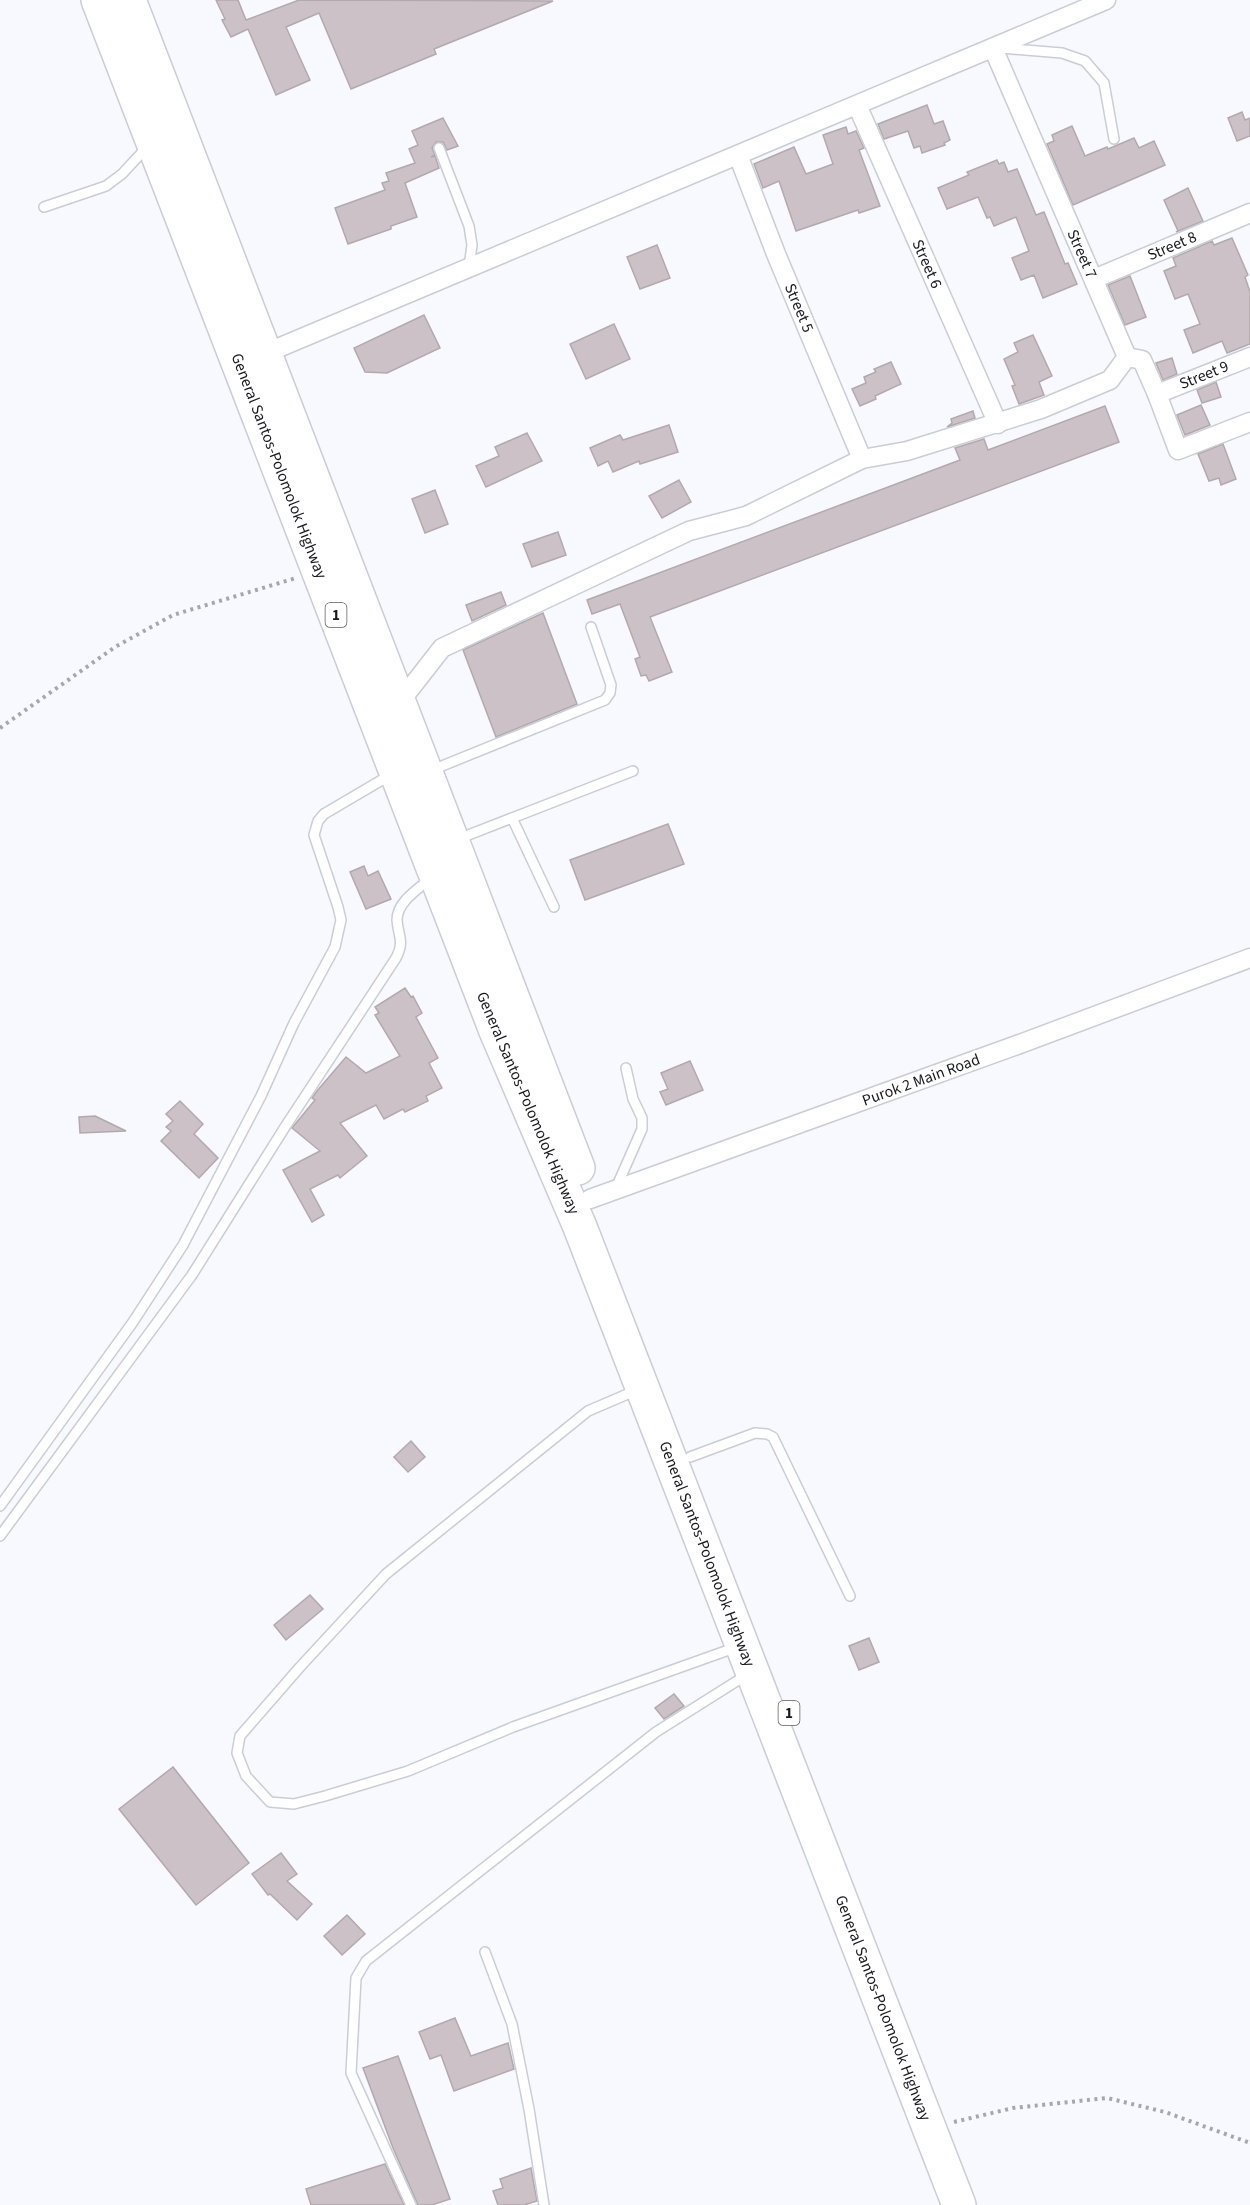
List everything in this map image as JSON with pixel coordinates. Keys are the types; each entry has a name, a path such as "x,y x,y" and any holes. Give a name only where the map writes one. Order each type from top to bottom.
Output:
{"highway":[{"name":"General Santos-Polomolok Highway","path":"98,0 152,141 252,359 319,571 412,766 436,873 496,1031 580,1227 959,2205"},
{"name":"1","path":"129,0 252,359 399,703 412,766 453,841 603,1194 690,1457 980,2205"}],"street":[{"path":"252,359 1106,0"},
{"name":"Street 7","path":"993,48 1127,357 1142,360 1178,450 1250,422"},
{"name":"Street 6","path":"857,105 998,424"},
{"name":"Street 5","path":"738,155 776,254 862,459"},
{"name":"Street 8","path":"1094,279 1250,213"},
{"path":"399,703 442,648 689,531 746,516 862,459 908,451 1041,409 1110,380 1127,357"},
{"name":"Street 9","path":"1157,394 1250,357"},
{"name":"Purok 2 Main Road","path":"603,1194 1017,1045 1250,958"}],"lane":[{"path":"993,48 1062,53 1085,61 1104,83 1114,139"},
{"path":"44,207 106,186 122,174 152,141"},
{"path":"439,148 469,226 471,245 469,267"},
{"path":"0,1506 167,1271 256,1106 294,1023 335,947 340,920 338,907 314,835 318,821 324,814 412,766 605,700 610,693 611,685 591,627"},
{"path":"453,841 633,771"},
{"path":"512,818 554,907"},
{"path":"0,1536 192,1275 396,957 402,942 398,920 402,904 436,873"},
{"path":"603,1194 642,1129 642,1118 633,1099 626,1068"},
{"path":"642,1387 588,1412 386,1574 240,1736 237,1753 246,1776 270,1802 294,1804 408,1771 513,1727 747,1658"},
{"path":"690,1457 755,1433 773,1437 850,1596"},
{"path":"411,2205 351,2073 356,1978 366,1961 747,1658"},
{"path":"485,1952 512,2024 529,2109 544,2205"}],"path":[{"path":"0,728 115,647 172,615 319,571"},
{"path":"948,2123 1013,2108 1107,2098 1165,2112 1250,2144"}],"building":[{"path":"216,0 238,0 246,20 299,0 553,1 434,49 436,54 351,89 319,13 286,27 310,80 276,95 248,29 231,37 222,20 225,19"},
{"path":"927,105 934,124 943,121 950,140 944,143 945,145 922,153 920,146 914,148 908,131 884,139 878,124"},
{"path":"1242,112 1245,120 1250,118 1250,136 1237,141 1228,118"},
{"path":"443,118 458,146 447,150 443,142 436,142 432,148 435,155 431,157 435,156 439,168 405,183 417,217 348,244 335,208 385,190 382,183 389,181 386,173 415,163 409,149 418,145 412,131"},
{"path":"1072,126 1085,156 1134,138 1139,148 1154,141 1165,165 1073,205 1047,144 1054,141 1052,135"},
{"path":"846,127 848,134 856,131 864,148 859,150 880,206 859,213 858,210 796,231 779,181 763,188 754,164 794,147 806,174 833,164 823,135"},
{"path":"997,160 999,164 1004,162 1008,172 1017,169 1036,215 1044,212 1065,264 1068,263 1077,284 1043,298 1034,275 1021,280 1012,258 1029,251 1016,217 994,226 990,217 987,218 978,197 947,209 938,188 969,175 967,172"},
{"path":"1188,188 1203,221 1176,232 1178,231 1164,200"},
{"path":"1232,238 1248,275 1245,277 1250,292 1250,344 1227,353 1222,341 1193,353 1184,330 1200,324 1188,294 1175,299 1164,271 1176,266 1173,258 1212,241 1214,245"},
{"path":"657,245 670,278 640,289 627,257"},
{"path":"1130,276 1146,317 1125,325 1108,285"},
{"path":"424,315 440,348 387,373 365,372 354,348"},
{"path":"614,324 630,359 586,379 570,344"},
{"path":"1033,335 1052,376 1039,382 1044,395 1019,404 1012,386 1015,385 1004,359 1018,352 1014,343"},
{"path":"1172,358 1177,374 1163,380 1156,363"},
{"path":"891,362 901,384 860,406 852,389 866,383 864,377 876,372 874,369"},
{"path":"1216,382 1221,397 1202,403 1197,390"},
{"path":"1201,405 1210,425 1185,435 1177,415"},
{"path":"1105,406 1119,442 650,617 672,672 649,681 646,675 641,676 635,659 640,657 620,604 592,614 587,600 960,460 955,448 984,439 988,450"},
{"path":"973,411 975,418 947,427 952,423 951,419"},
{"path":"669,425 678,452 640,464 639,461 613,472 608,461 598,466 590,448 620,435 623,440"},
{"path":"527,433 542,461 486,487 476,466 499,456 495,447"},
{"path":"1223,444 1236,479 1221,485 1219,478 1209,481 1198,454"},
{"path":"679,480 691,502 662,518 649,496"},
{"path":"435,490 448,524 425,533 412,499"},
{"path":"558,532 566,555 532,567 523,544"},
{"path":"501,592 506,605 472,621 466,605"},
{"path":"543,613 577,704 496,737 463,650"},
{"path":"668,824 684,864 585,900 570,860"},
{"path":"364,866 368,876 378,871 391,899 366,909 350,872"},
{"path":"405,988 411,997 413,996 422,1013 416,1017 438,1058 429,1063 442,1088 426,1096 428,1101 405,1112 403,1109 384,1119 376,1105 340,1123 367,1156 340,1178 338,1175 310,1189 324,1215 312,1222 283,1170 320,1151 292,1128 315,1100 312,1098 317,1091 346,1057 366,1073 400,1056 375,1015 379,1013 375,1007"},
{"path":"690,1061 703,1090 666,1105 660,1092 668,1089 661,1073"},
{"path":"180,1101 203,1124 194,1134 218,1158 199,1178 161,1141 171,1131 166,1127 173,1121 166,1114"},
{"path":"95,1116 126,1131 80,1133 79,1117"},
{"path":"411,1441 425,1457 408,1472 394,1457"},
{"path":"310,1595 323,1609 286,1640 274,1625"},
{"path":"869,1638 879,1662 859,1670 849,1646"},
{"path":"674,1694 684,1706 664,1719 655,1708"},
{"path":"173,1767 249,1863 196,1905 119,1809"},
{"path":"281,1853 297,1874 287,1881 312,1904 297,1920 270,1894 268,1895 252,1874"},
{"path":"347,1915 365,1934 342,1955 324,1936"},
{"path":"455,2018 471,2056 508,2043 514,2069 454,2091 441,2055 430,2059 419,2032"},
{"path":"398,2056 450,2199 432,2205 418,2205 393,2148 363,2068"},
{"path":"385,2164 404,2205 311,2205 306,2189"},
{"path":"531,2168 537,2201 524,2205 498,2205 493,2191 503,2188 500,2179"}]}
